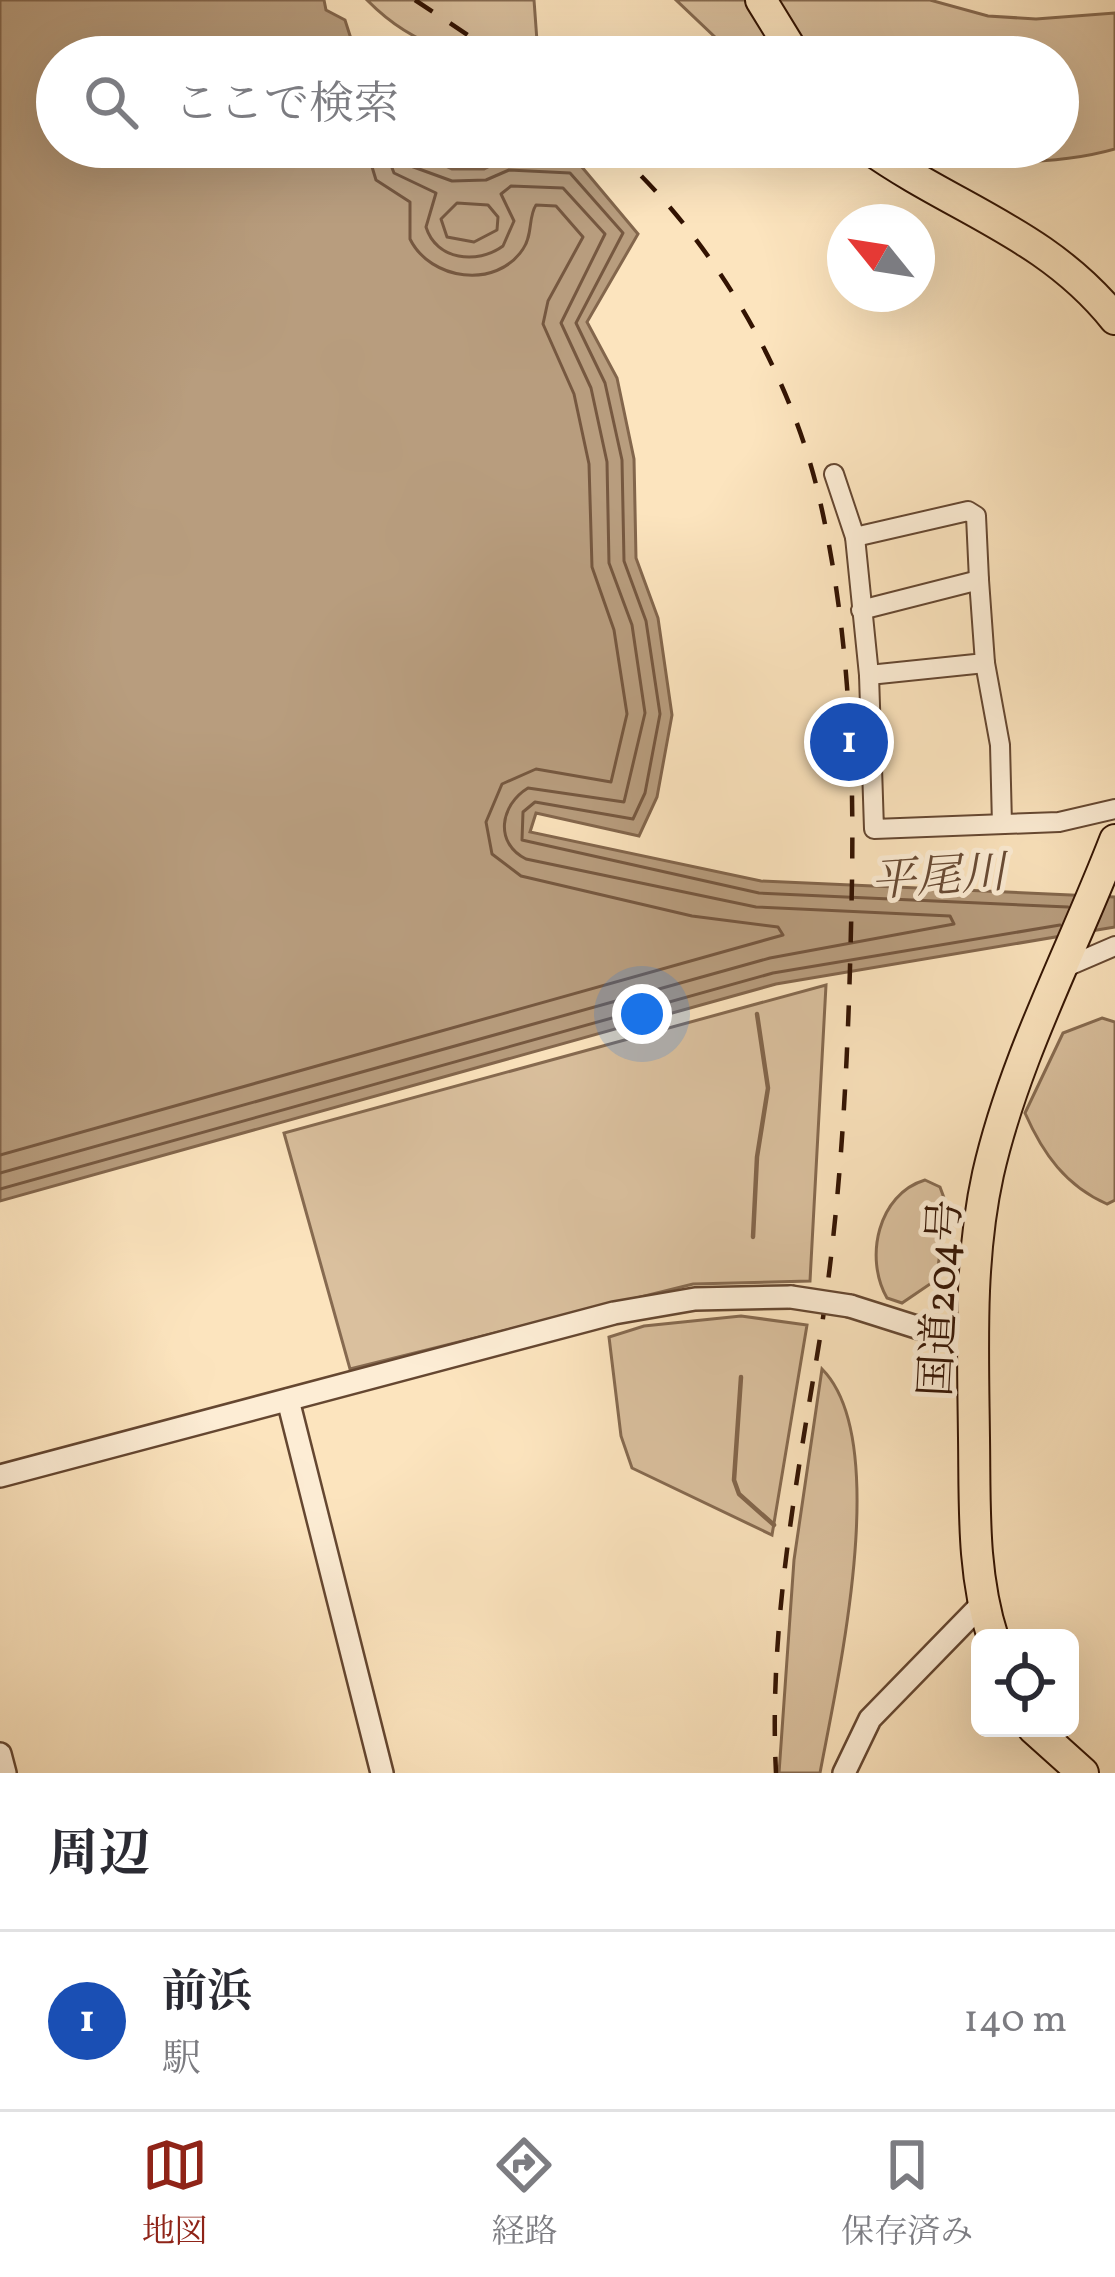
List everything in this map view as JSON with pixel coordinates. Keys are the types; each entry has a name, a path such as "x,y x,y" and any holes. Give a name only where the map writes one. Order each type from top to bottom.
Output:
{"highway":[{"path":"761,0 783,36"},
{"path":"903,168 1050,253 1082,278 1115,319"},
{"name":"国道204号","path":"990,1629 982,1604 974,1526 976,1247 988,1172 1115,840"},
{"path":"1043,1737 1083,1773"}],"street":[{"path":"834,474 855,537 868,675 874,829 1059,822 1115,809"},
{"path":"855,537 968,512 976,516 986,663 1000,745 1002,824"},
{"path":"861,610 979,580"},
{"path":"868,675 986,663"},
{"path":"1067,960 1115,946"},
{"path":"0,1476 614,1313 695,1299 791,1297 850,1306 973,1345"},
{"path":"288,1400 382,1773"},
{"path":"844,1773 870,1719 982,1604"},
{"path":"0,1754 5,1773"}],"shaded area":[{"path":"367,0 534,0 537,36 415,36"},
{"path":"676,0 930,0 988,16 1036,19 1115,13 1115,149 1079,157 1079,36 714,36"},
{"path":"826,985 810,1281 693,1284 350,1369 284,1133"},
{"path":"1102,1018 1115,1022 1115,1200 1107,1204 1079,1188 1057,1167 1025,1113 1063,1033"},
{"path":"925,1180 940,1187 947,1206 936,1280 902,1303 887,1298 880,1282 880,1229 896,1199"},
{"path":"741,1316 807,1325 772,1535 632,1468 621,1436 609,1337 644,1326"},
{"path":"822,1369 843,1403 854,1449 854,1563 820,1773 779,1773 794,1560"}],"water":[{"path":"0,0 324,0 326,10 345,20 350,36 36,36 36,168 583,168 638,234 587,322 617,378 634,459 636,558 658,618 672,715 657,797 639,836 536,813 530,832 761,881 1115,897 1115,927 776,984 0,1201"}],"waterway":[{"path":"753,1237 757,1157 768,1088 757,1014"},
{"path":"741,1377 734,1480 739,1494 774,1525"}],"railway":[{"path":"415,0 469,36"},
{"path":"633,168 713,264 742,309 789,403 820,501 843,642 852,833 843,1125 825,1307 785,1570 776,1671 776,1773"}],"place":[{"name":"前浜","path":"849,742"}],"water label":[{"name":"平尾川","path":"938,875"}]}
